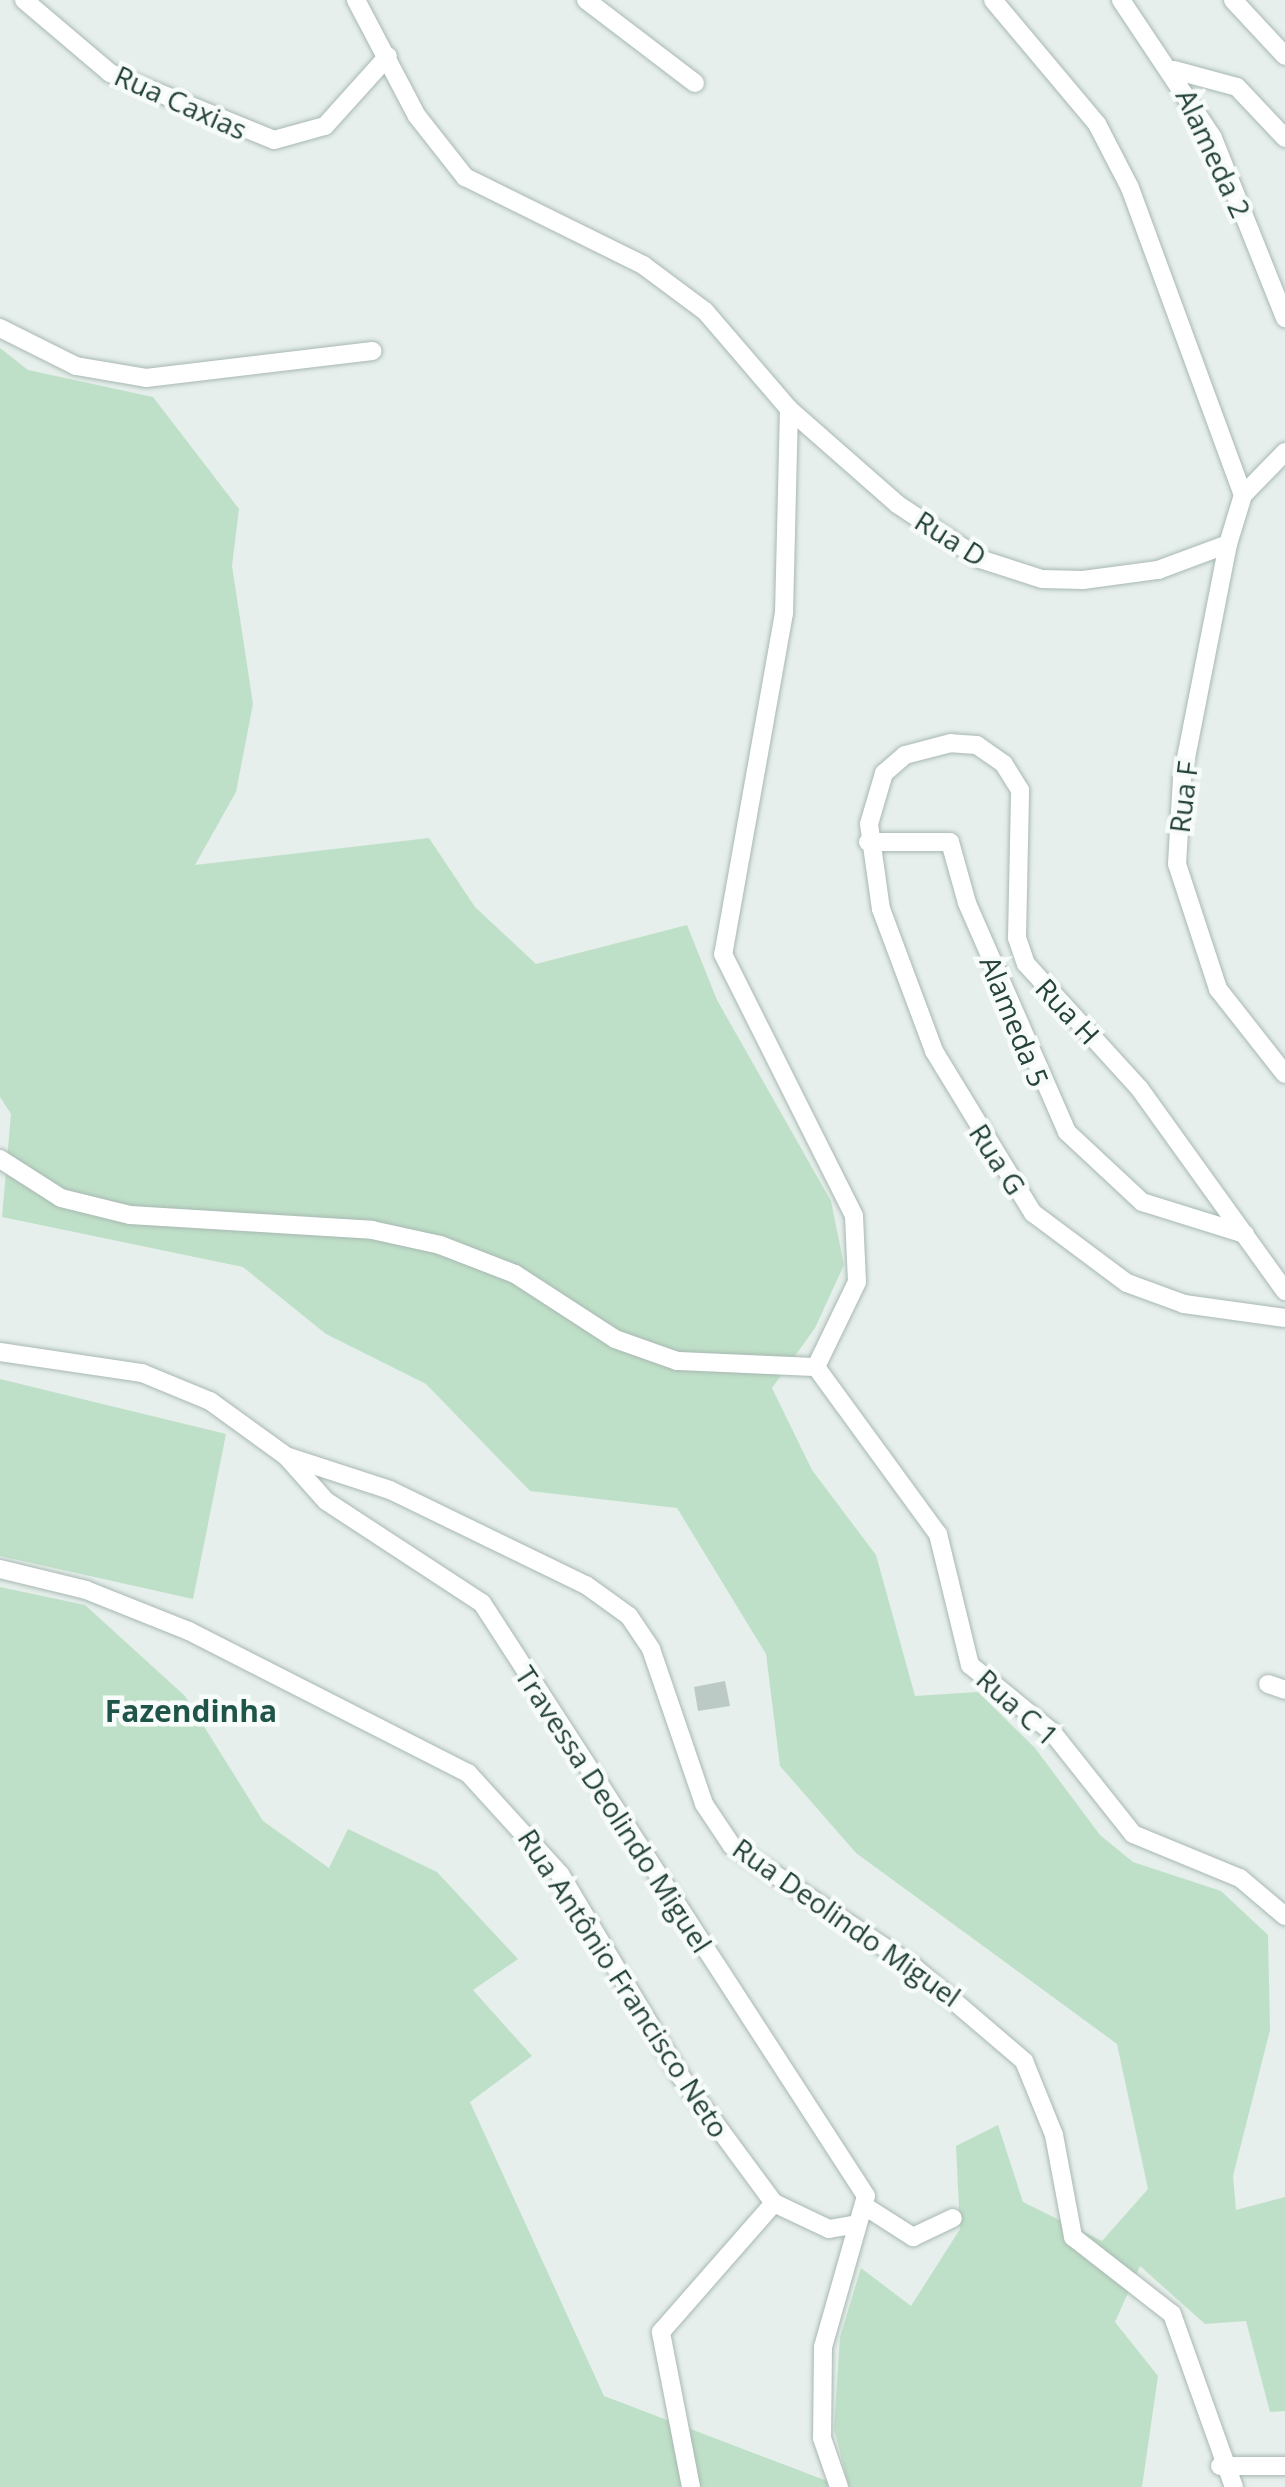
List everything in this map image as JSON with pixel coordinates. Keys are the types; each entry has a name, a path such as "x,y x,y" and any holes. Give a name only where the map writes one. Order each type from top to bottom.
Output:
{"street":[{"name":"Rua Caxias","path":"24,0 110,73 274,140 325,126 388,56"},
{"name":"Rua D","path":"356,0 436,148 489,190 643,265 705,311 772,392 897,504 1015,573 1082,580 1158,570 1228,544"},
{"path":"586,0 696,84"},
{"path":"993,0 1097,124 1130,188 1244,496 1285,452"},
{"name":"Alameda 2","path":"1121,0 1174,70 1213,138 1285,318"},
{"path":"1233,0 1285,56"},
{"path":"1174,70 1237,87 1285,138"},
{"path":"0,328 76,366 146,378 372,351"},
{"path":"0,1160 62,1198 130,1215 372,1230 440,1246 515,1274 615,1339 677,1361 816,1367 857,1282 854,1216 723,954 784,614 789,409"},
{"name":"Rua F","path":"1244,496 1228,544 1182,778 1179,886 1218,989 1285,1074"},
{"name":"Rua H","path":"868,842 884,773 905,755 951,742 977,745 1004,764 1020,790 1017,938 1026,964 1139,1088 1285,1291"},
{"name":"Alameda 5","path":"868,842 950,842 980,936 1067,1132 1142,1202 1245,1234"},
{"name":"Rua G","path":"868,842 880,909 934,1051 1033,1213 1127,1282 1184,1304 1285,1318"},
{"name":"Rua Deolindo Miguel","path":"0,1352 142,1373 210,1401 286,1456 390,1490 586,1585 629,1616 651,1649 704,1804 732,1846 914,1967 1024,2061 1054,2135 1073,2237 1172,2314 1220,2466 1234,2487"},
{"name":"Rua C 1","path":"816,1367 938,1534 970,1665 1042,1722 1133,1834 1240,1878 1285,1916"},
{"name":"Travessa Deolindo Miguel","path":"286,1456 326,1501 482,1603 856,2177 866,2208"},
{"name":"Rua Antônio Francisco Neto","path":"0,1569 86,1590 189,1631 468,1773 560,1874 681,2077 774,2204 829,2229 856,2224"},
{"path":"691,2487 660,2332 774,2204"},
{"path":"839,2487 822,2438 823,2348 856,2224 866,2208 913,2236 952,2218"},
{"path":"1220,2466 1285,2466"}],"green space":[{"path":"0,348 28,370 153,397 239,509 232,566 253,704 236,792 195,865 429,838 475,907 536,964 687,925 717,1000 831,1201 844,1265 815,1328 772,1388 812,1470 876,1555 915,1696 978,1692 1035,1748 1100,1835 1133,1862 1221,1891 1268,1935 1270,2030 1233,2176 1236,2210 1285,2197 1285,2411 1270,2412 1246,2321 1205,2324 1140,2266 1115,2322 1158,2376 1142,2487 849,2487 834,2429 840,2337 861,2268 911,2306 960,2229 956,2146 998,2125 1023,2202 1102,2241 1148,2189 1117,2044 856,1853 780,1766 766,1654 677,1508 530,1491 426,1384 326,1334 243,1267 2,1217 11,1114 0,1097"},
{"path":"0,1379 226,1434 193,1599 0,1556"},
{"path":"0,1587 85,1605 185,1696 263,1821 329,1868 348,1829 437,1872 518,1959 473,1990 532,2056 470,2102 604,2396 843,2487 0,2487"}],"building":[{"path":"725,1681 730,1706 698,1711 694,1687"}],"district":[{"name":"Fazendinha","path":"191,1711"}]}
